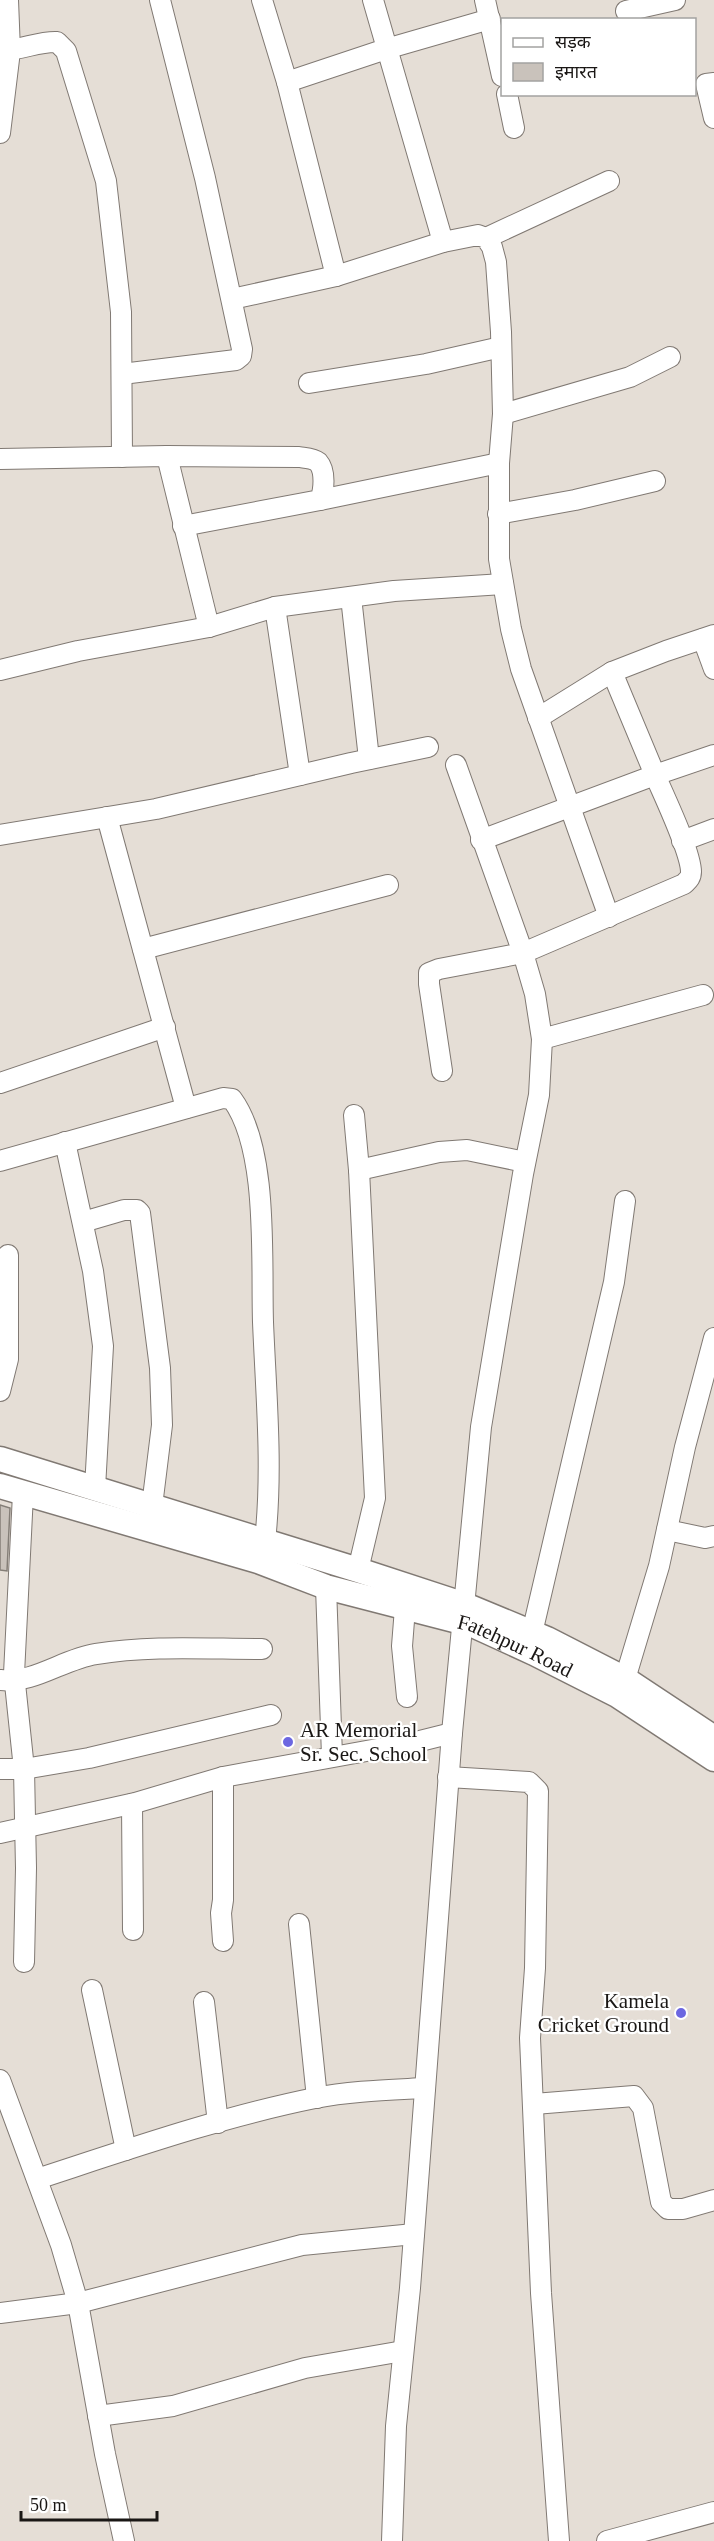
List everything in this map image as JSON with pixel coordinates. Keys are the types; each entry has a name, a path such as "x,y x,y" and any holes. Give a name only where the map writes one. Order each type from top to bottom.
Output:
{"street":[{"path":"0,133 8,0"},
{"path":"122,374 236,360 241,356 242,349 205,178 160,0"},
{"path":"262,0 287,82 336,276"},
{"path":"373,0 443,242"},
{"path":"485,0 501,71"},
{"path":"626,10 675,0"},
{"path":"287,82 386,49 490,20"},
{"path":"5,50 49,41 57,42 66,51 106,181 121,312 122,457"},
{"path":"705,84 714,118"},
{"path":"507,96 514,128"},
{"path":"486,238 609,181"},
{"path":"232,298 336,276 443,242 478,235 486,238 492,247 496,262 501,347 503,414 498,514 499,559 503,584 521,669 609,917"},
{"path":"309,383 426,364 501,347"},
{"path":"503,414 630,377 670,357"},
{"path":"167,456 209,627"},
{"path":"0,459 299,456 313,459 320,466 324,492 320,500"},
{"path":"183,526 499,463"},
{"path":"498,514 575,500 655,481"},
{"path":"0,670 78,651 209,627 276,607 394,591 503,584"},
{"path":"351,597 369,759"},
{"path":"276,607 300,775"},
{"path":"538,718 612,672 708,637 714,669"},
{"path":"442,1071 429,973 439,969 524,953 684,884 690,878 691,870 682,841 612,672"},
{"path":"0,835 156,809 428,747"},
{"path":"481,840 714,755"},
{"path":"392,2541 396,2426 414,2234 448,1777 481,1428 525,1162 539,1095 542,1039 535,994 524,953 481,840 456,765"},
{"path":"107,817 186,1108"},
{"path":"682,841 714,829"},
{"path":"143,949 388,885"},
{"path":"542,1039 703,995"},
{"path":"0,1083 165,1027"},
{"path":"0,1161 223,1098 232,1099 237,1106 254,1153 263,1241 263,1317 270,1494 265,1541"},
{"path":"354,1115 359,1170 375,1498 358,1570"},
{"path":"65,1142 93,1271 103,1346 95,1488"},
{"path":"359,1170 439,1152 468,1150 525,1162"},
{"path":"532,1633 614,1282 625,1201"},
{"path":"82,1222 124,1210 137,1210 140,1213 160,1368 162,1425 152,1506"},
{"path":"0,1391 8,1359 8,1255"},
{"path":"625,1679 659,1566 685,1447 714,1338"},
{"path":"0,1459 358,1570 464,1614 532,1633 625,1679 714,1738"},
{"name":"Fatehpur Road","path":"0,1486 258,1561 326,1587 405,1608 464,1614 617,1695 714,1759"},
{"path":"23,1494 8,1681 24,1769 24,1962"},
{"path":"667,1530 705,1539 714,1536"},
{"path":"326,1587 332,1756"},
{"path":"405,1608 402,1646 407,1697"},
{"path":"8,1681 94,1654 157,1648 262,1649"},
{"path":"0,1770 24,1769 89,1758 271,1715"},
{"path":"0,1833 132,1804 223,1777 416,1742 452,1732"},
{"path":"223,1777 223,1900 221,1913 223,1941"},
{"path":"448,1777 530,1782 538,1791 535,1968 530,2038 541,2293 559,2541"},
{"path":"132,1804 133,1930"},
{"path":"299,1924 317,2098"},
{"path":"92,1990 126,2150"},
{"path":"204,2002 218,2123"},
{"path":"0,2080 8,2123 37,2179 61,2245 78,2303 98,2416 124,2541"},
{"path":"37,2179 218,2123 317,2098 425,2088"},
{"path":"534,2104 634,2096 643,2108 661,2202 668,2210 683,2209 714,2200"},
{"path":"0,2313 78,2303 302,2245 414,2234"},
{"path":"98,2416 173,2406 305,2368 403,2351"},
{"path":"607,2541 714,2512"}],"building":[{"path":"0,1505 10,1508 7,1571 0,1570"}],"place":[{"name":"AR Memorial Sr. Sec. School","path":"288,1742"},
{"name":"Kamela Cricket Ground","path":"681,2013"}]}
